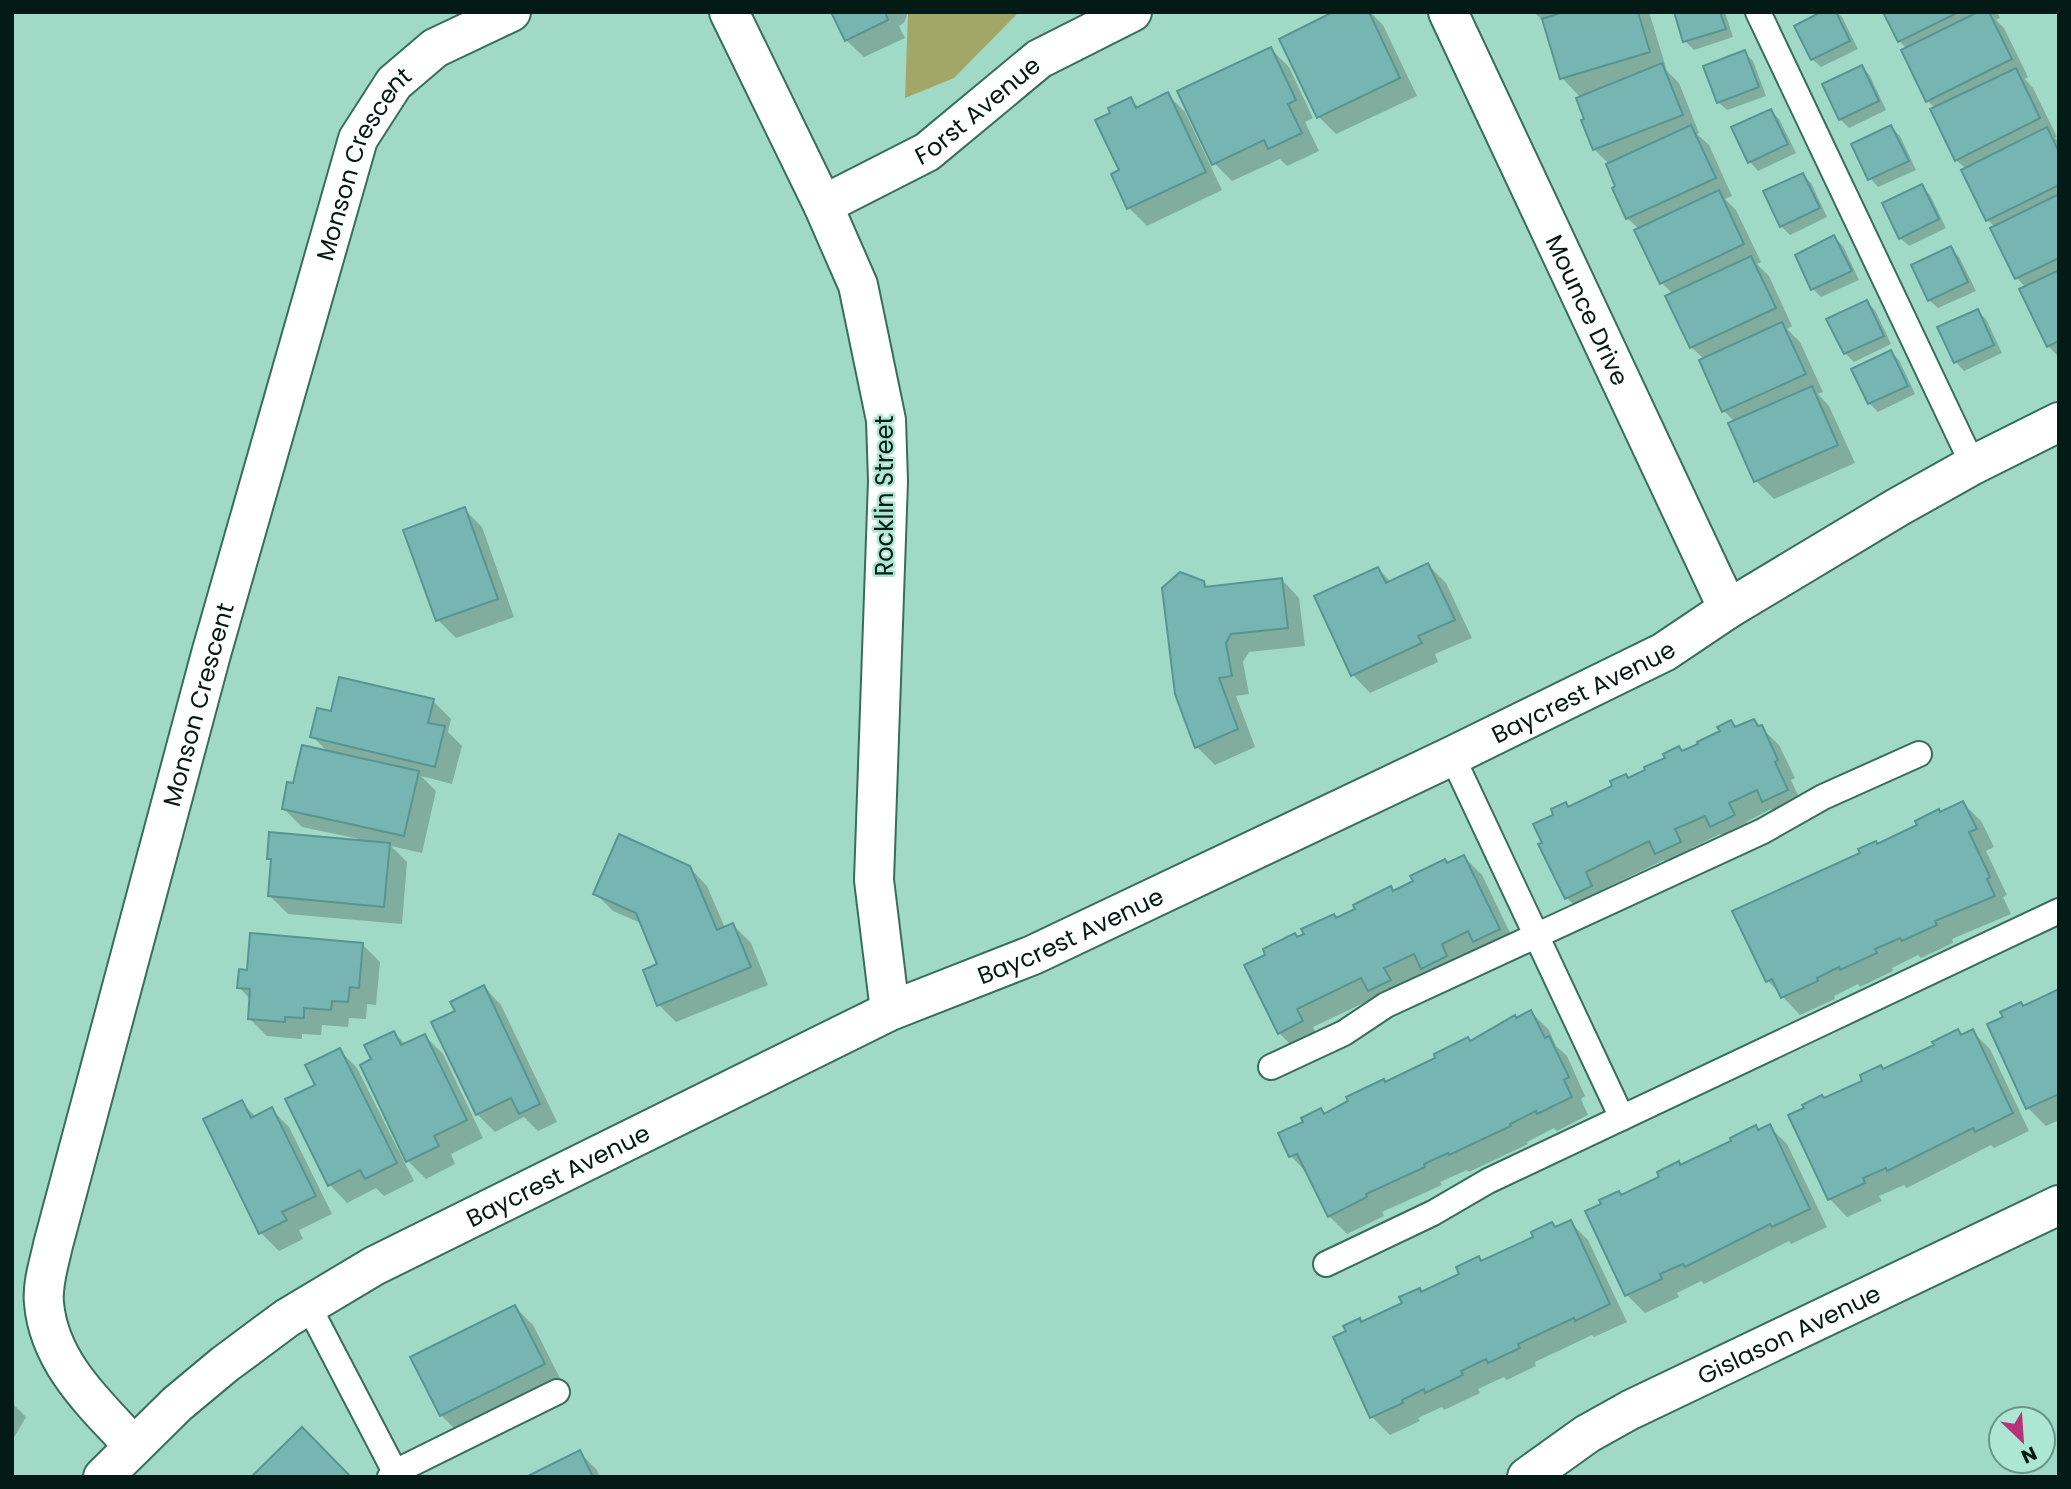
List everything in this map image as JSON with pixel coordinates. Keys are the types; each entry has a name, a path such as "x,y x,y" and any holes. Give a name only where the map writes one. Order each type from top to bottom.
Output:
{"street":[{"name":"Monson Crescent","path":"134,1446 80,1388 55,1346 44,1301 46,1275 53,1245 212,654 358,139 394,83 435,48 511,12"},
{"name":"Rocklin Street","path":"729,12 858,285 886,420 888,481 874,880 890,1011"},
{"name":"Forst Avenue","path":"822,205 927,152 1039,59 1132,12"},
{"name":"Mounce Drive","path":"1448,12 1728,609"},
{"name":"Baycrest Avenue","path":"103,1477 177,1404 225,1364 287,1318 374,1266 890,1011 1033,955 1452,757 1664,652 1728,609 1898,507 1973,465 2059,422"},
{"name":"Gislason Avenue","path":"1527,1477 1587,1434 1630,1410 2059,1205"}],"lane":[{"path":"1758,12 1973,465"},
{"path":"1271,1067 1344,1033 1386,1005 1763,831 1823,797 1919,754"},
{"path":"1452,757 1622,1118"},
{"path":"1326,1264 1433,1213 1488,1181 2059,911"},
{"path":"308,1305 392,1474 557,1392"}],"green space":[{"path":"908,12 1019,12 954,78 905,98"}],"building":[{"path":"831,12 885,12 888,20 845,41"},
{"path":"1333,12 1369,12 1400,78 1317,118 1279,39"},
{"path":"1563,12 1638,12 1650,52 1560,79 1542,19"},
{"path":"1674,12 1720,12 1726,29 1683,42"},
{"path":"1821,12 1836,12 1850,41 1811,60 1794,26"},
{"path":"1883,12 1959,12 1898,42"},
{"path":"1978,12 1989,12 2012,59 1926,102 1901,50"},
{"path":"1271,47 1296,100 1288,104 1302,133 1268,149 1264,140 1212,165 1177,91"},
{"path":"1745,50 1759,87 1717,103 1703,66"},
{"path":"1662,63 1683,115 1593,150 1576,98"},
{"path":"1862,65 1879,101 1839,120 1822,84"},
{"path":"2016,68 2040,118 1955,161 1930,109"},
{"path":"1168,92 1206,172 1127,209 1111,174 1119,170 1095,120 1110,113 1108,108 1131,97 1136,108"},
{"path":"1771,109 1788,144 1748,163 1731,127"},
{"path":"1691,125 1716,178 1626,219 1612,188 1615,186 1606,164"},
{"path":"1891,125 1909,161 1868,180 1851,144"},
{"path":"2047,127 2059,152 2059,185 1986,221 1961,170"},
{"path":"1803,173 1820,208 1780,227 1763,191"},
{"path":"1922,184 1939,219 1899,239 1882,203"},
{"path":"1719,190 1744,244 1660,284 1634,230"},
{"path":"2059,194 2059,258 2015,279 1990,228"},
{"path":"1834,235 1852,271 1811,290 1795,255"},
{"path":"1951,246 1968,282 1928,301 1911,265"},
{"path":"1751,256 1776,308 1690,348 1665,296"},
{"path":"2059,270 2059,341 2047,347 2019,289"},
{"path":"1867,300 1884,336 1844,354 1826,319"},
{"path":"1978,309 1994,345 1954,363 1937,327"},
{"path":"1782,322 1806,374 1722,412 1699,360"},
{"path":"1891,350 1908,386 1868,404 1851,369"},
{"path":"1812,386 1838,445 1754,482 1728,423"},
{"path":"465,507 498,599 436,621 403,530"},
{"path":"1428,563 1455,620 1418,636 1422,643 1351,676 1314,596 1378,567 1386,583"},
{"path":"1180,572 1204,581 1205,587 1282,578 1288,628 1231,634 1226,643 1232,676 1219,678 1238,729 1195,748 1175,694 1162,588"},
{"path":"339,677 434,699 428,723 445,726 435,767 310,737 317,708 331,711"},
{"path":"1754,719 1758,726 1762,725 1788,790 1762,802 1757,790 1729,803 1735,815 1710,827 1705,816 1675,829 1681,842 1655,854 1649,841 1586,872 1592,886 1565,899 1538,844 1542,843 1533,824 1553,815 1551,809 1566,802 1568,807 1612,786 1610,781 1626,774 1628,778 1645,770 1644,767 1665,758 1663,754 1679,746 1682,751 1698,744 1697,742 1720,731 1717,727 1731,720 1735,727"},
{"path":"302,745 419,771 404,836 282,809 287,782 293,783"},
{"path":"1963,801 1977,829 1969,832 1990,877 1987,879 1995,896 1935,921 1937,925 1902,941 1900,938 1875,949 1877,953 1840,970 1839,967 1817,978 1818,981 1781,998 1772,979 1766,982 1732,911 1860,853 1858,849 1876,841 1877,844 1917,825 1915,821 1939,809 1940,812"},
{"path":"269,832 390,843 384,907 268,896 271,859 267,859"},
{"path":"619,834 690,866 717,930 733,923 751,967 657,1006 643,970 657,964 636,913 593,894"},
{"path":"1464,855 1500,929 1473,942 1468,931 1442,944 1447,956 1421,969 1414,954 1384,968 1391,980 1368,991 1361,978 1297,1009 1303,1021 1278,1034 1244,965 1265,955 1263,949 1295,933 1297,937 1304,934 1301,929 1334,914 1336,918 1355,909 1353,905 1391,886 1393,891 1413,881 1410,876 1445,859 1447,863"},
{"path":"250,933 363,943 359,988 350,987 348,1002 332,1001 331,1010 304,1008 304,1018 285,1017 285,1022 248,1019 250,989 237,988 239,969 247,970"},
{"path":"484,985 540,1104 519,1114 511,1098 476,1115 431,1022 455,1011 450,1002"},
{"path":"2059,989 2059,1094 2026,1109 1987,1024 2003,1017 2000,1012 2021,1002 2023,1006"},
{"path":"1531,1010 1545,1038 1549,1036 1569,1077 1564,1080 1572,1097 1537,1114 1536,1111 1510,1124 1511,1126 1449,1155 1448,1153 1424,1164 1425,1167 1366,1194 1367,1197 1328,1217 1297,1154 1289,1157 1278,1133 1303,1122 1301,1118 1321,1108 1324,1114 1348,1101 1346,1097 1384,1079 1385,1082 1435,1058 1434,1054 1468,1037 1470,1041 1515,1015 1516,1018"},
{"path":"1958,1029 1961,1035 1973,1029 2013,1113 1975,1132 1973,1128 1887,1171 1886,1168 1863,1178 1865,1183 1828,1200 1788,1115 1822,1095 1824,1098 1862,1081 1860,1075 1881,1065 1883,1069 1934,1045 1932,1042"},
{"path":"394,1031 401,1045 425,1034 467,1120 434,1136 439,1146 406,1162 360,1065 371,1059 364,1045"},
{"path":"340,1048 397,1163 365,1179 360,1170 328,1186 285,1099 315,1085 305,1065"},
{"path":"242,1100 251,1118 272,1107 316,1196 282,1212 287,1220 259,1234 203,1119"},
{"path":"1770,1124 1810,1209 1772,1227 1770,1224 1685,1267 1683,1264 1660,1274 1662,1279 1625,1296 1585,1211 1601,1204 1599,1200 1619,1191 1621,1195 1659,1177 1657,1172 1679,1161 1680,1165 1731,1141 1730,1138 1756,1125 1758,1130"},
{"path":"1571,1220 1610,1304 1518,1344 1520,1348 1488,1363 1486,1359 1461,1371 1463,1375 1425,1393 1424,1389 1402,1400 1403,1403 1370,1418 1333,1337 1346,1331 1343,1326 1360,1318 1361,1322 1402,1303 1399,1297 1420,1288 1421,1292 1459,1274 1456,1267 1479,1256 1481,1261 1533,1237 1531,1232 1552,1222 1555,1227"},
{"path":"515,1305 545,1364 440,1416 410,1357"},
{"path":"302,1427 351,1477 251,1477"},
{"path":"580,1450 593,1477 526,1477"}]}
